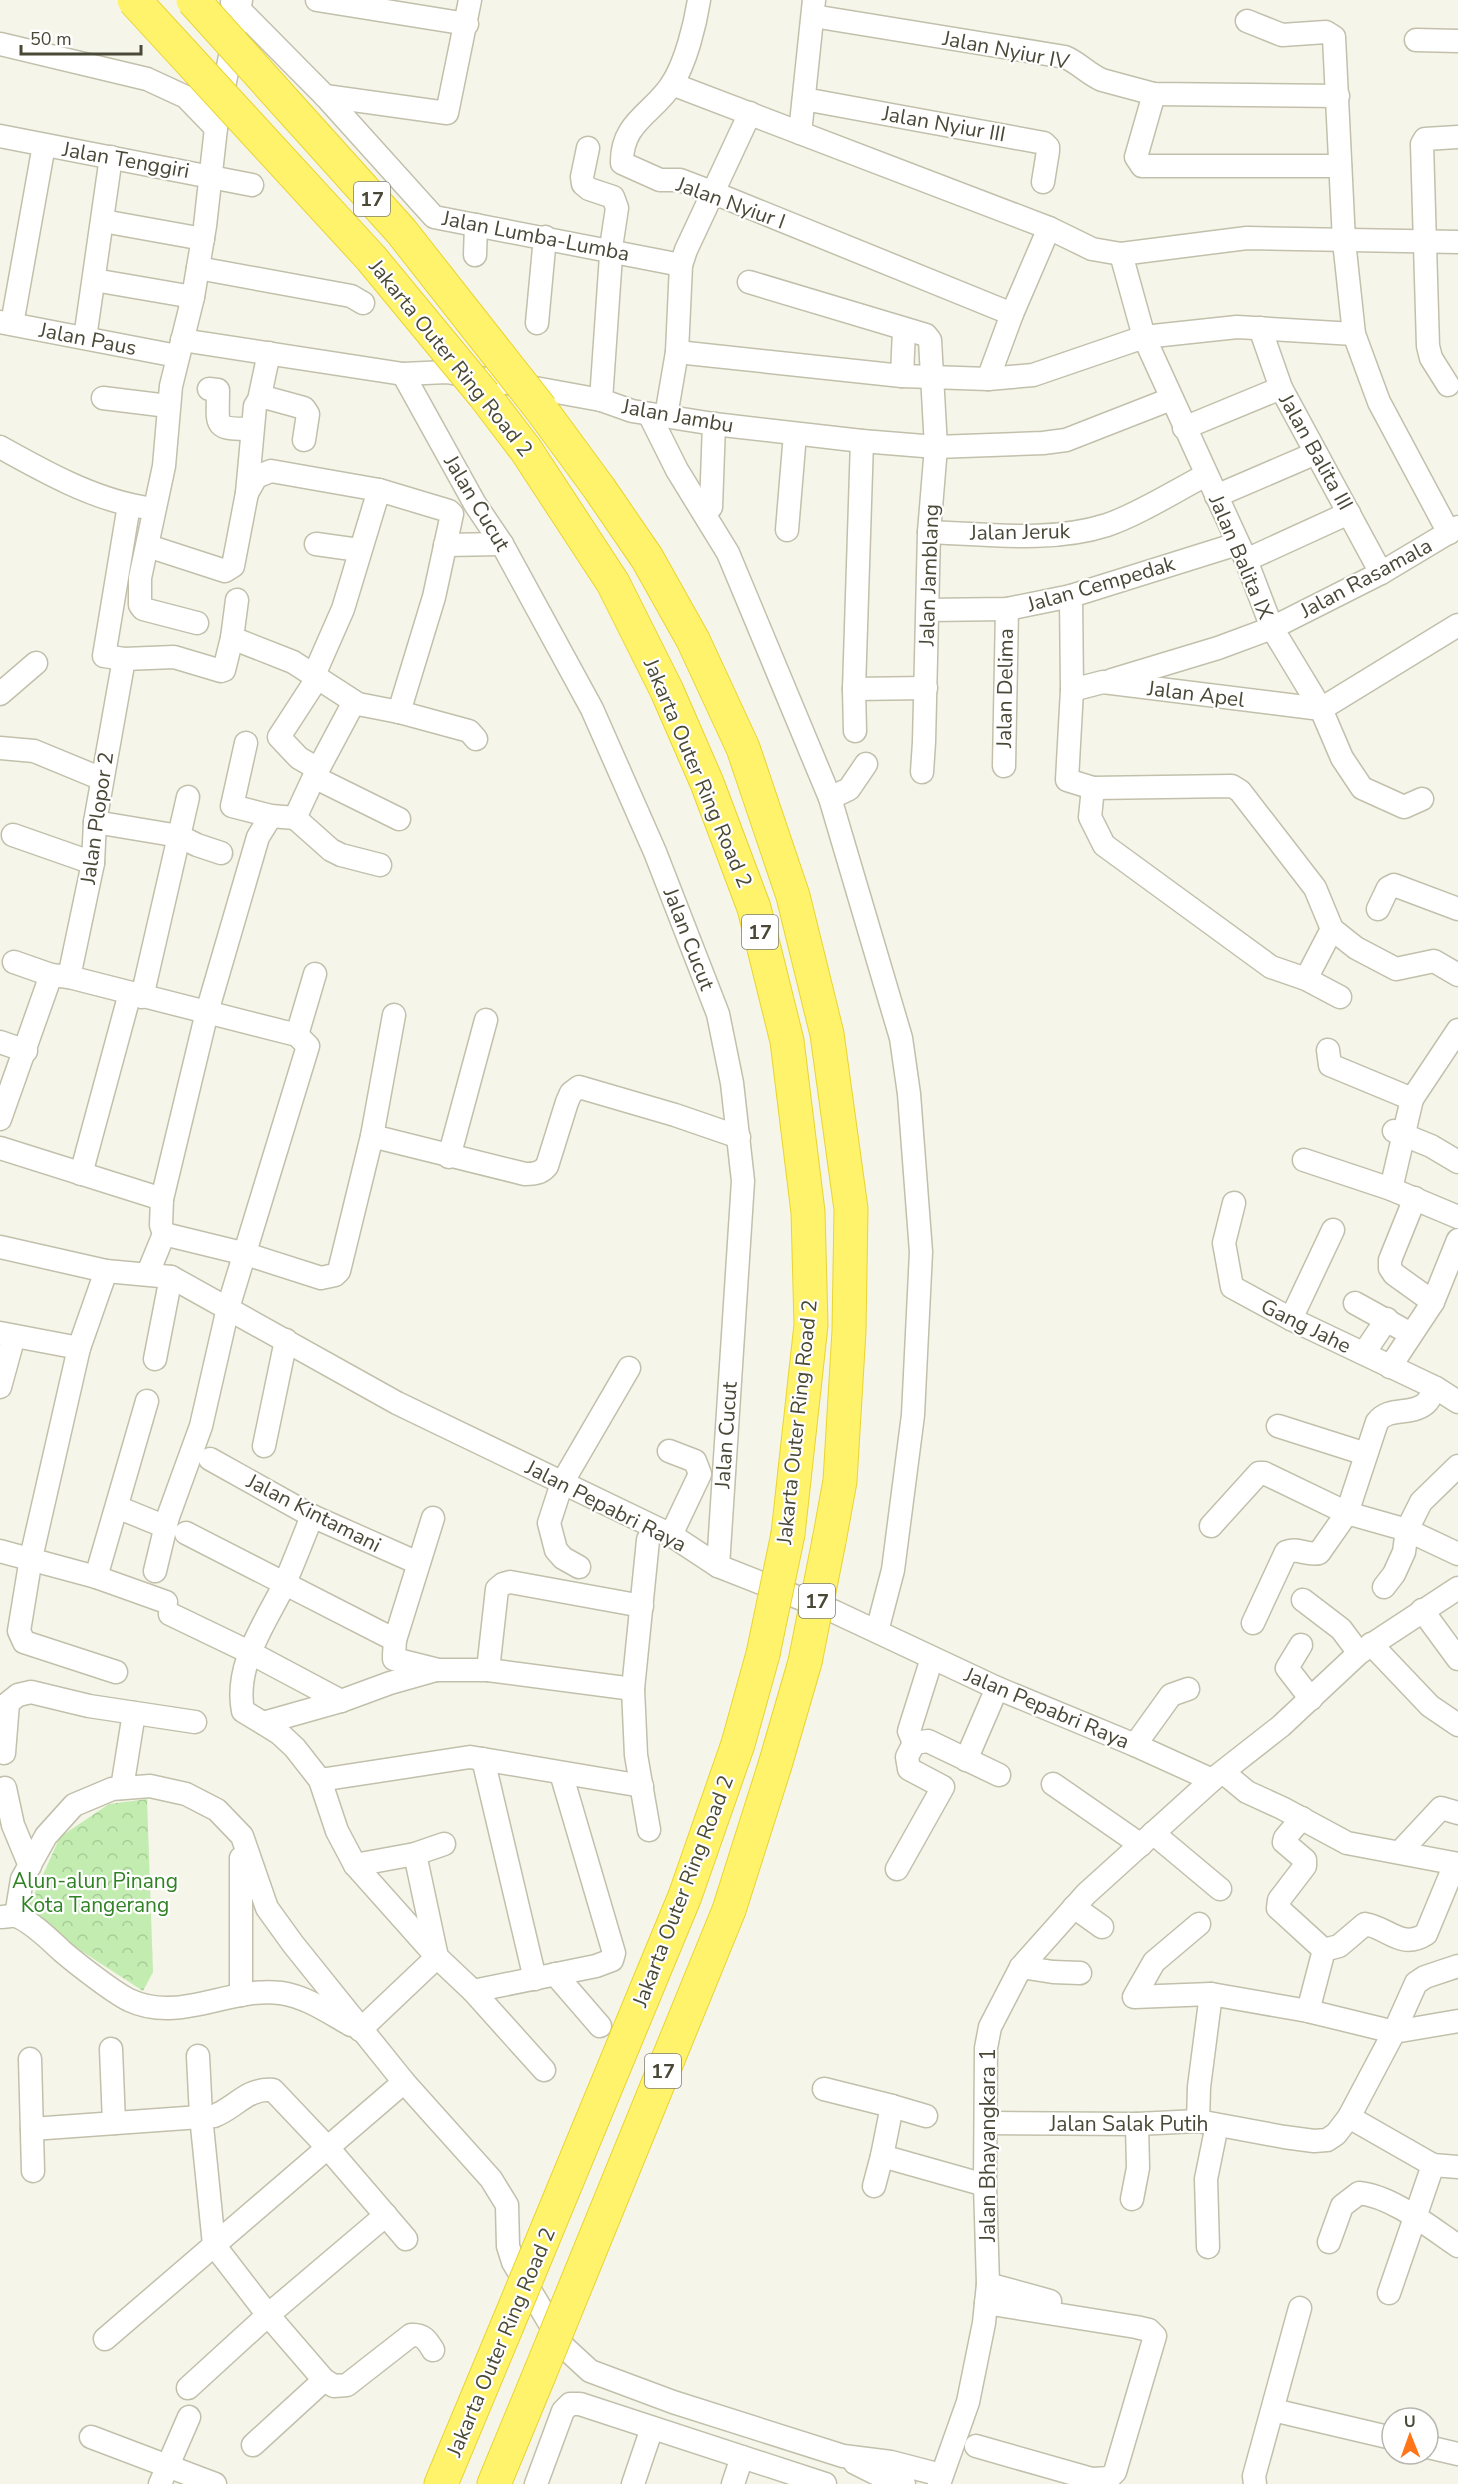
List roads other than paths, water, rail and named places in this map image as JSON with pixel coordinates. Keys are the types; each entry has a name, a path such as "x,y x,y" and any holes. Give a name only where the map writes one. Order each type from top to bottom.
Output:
{"highway":[{"name":"Jakarta Outer Ring Road 2","path":"134,0 371,258 484,395 526,450 614,583 667,691 707,783 754,908 786,1041 808,1212 811,1325 788,1534 763,1654 738,1744 686,1896 441,2484"},
{"name":"Jakarta Outer Ring Road 2","path":"193,0 401,231 541,408 647,558 693,640 743,748 793,896 827,1034 851,1209 849,1331 840,1481 805,1662 729,1910 494,2484"}],"street":[{"path":"317,0 467,24"},
{"path":"325,96 447,113 467,24 470,0"},
{"name":"Jalan Nyiur I","path":"699,0 694,29 672,84 631,128 622,151 622,163 660,180 680,180 714,193 1012,314"},
{"path":"198,623 149,611 140,605 140,578 164,466 168,406 179,348 193,297 203,239 216,128 237,4"},
{"name":"Jalan Lumba-Lumba","path":"237,4 325,96 434,217 681,265"},
{"path":"800,133 814,8"},
{"name":"Jalan Nyiur IV","path":"814,8 1065,57 1077,62 1102,80 1154,94 1338,96"},
{"path":"1247,21 1282,35 1331,33 1334,37 1344,241 1354,334 1380,402 1453,530"},
{"path":"1416,40 1458,41"},
{"path":"0,44 147,79 186,97 216,128"},
{"path":"672,84 1049,228 1092,249 1121,254 1247,238 1458,242"},
{"path":"1154,94 1136,157 1142,166 1340,166"},
{"name":"Jalan Nyiur III","path":"804,99 1044,143 1048,151 1043,182"},
{"path":"750,113 714,193 706,205 681,265 677,351 657,415 677,470 728,553 830,798 901,1038 909,1094 921,1252 913,1415 892,1570 877,1631"},
{"name":"Jalan Tenggiri","path":"0,135 252,185"},
{"path":"1448,385 1431,358 1428,346 1423,141 1458,137"},
{"path":"6,323 44,145"},
{"path":"588,148 582,177 583,184 589,189 613,196 616,202 601,400"},
{"path":"85,338 111,157"},
{"path":"103,221 203,239"},
{"path":"475,255 476,225"},
{"path":"988,379 1012,314 1049,228"},
{"path":"537,323 544,237"},
{"name":"Jalan Balita IX","path":"1121,254 1144,338 1241,552 1272,628 1321,709 1342,758 1362,788 1404,807 1422,799"},
{"path":"198,268 351,296 363,303"},
{"path":"94,280 193,297"},
{"name":"Jalan Jamblang","path":"749,282 929,337 936,447 929,532 922,772"},
{"name":"Jalan Paus","path":"6,323 85,338 179,348"},
{"path":"677,351 902,376 988,379 1033,375 1144,338 1237,327 1354,334"},
{"name":"Jalan Balita III","path":"1260,328 1281,388 1381,573"},
{"path":"902,376 904,330"},
{"name":"Jalan Jambu","path":"179,348 269,352 403,374 447,372 601,400 632,411 714,424 936,447 1066,440 1171,399"},
{"path":"259,400 265,362 269,352"},
{"name":"Jalan Cucut","path":"403,374 475,504 502,544 592,709 655,852 717,1014 732,1083 743,1181 718,1566"},
{"path":"1184,428 1281,388"},
{"path":"209,389 218,390 220,426 226,429 252,429"},
{"path":"148,546 225,571 229,570 233,566 247,493 255,405 264,397 304,408 308,414 304,440"},
{"path":"104,398 168,406"},
{"path":"711,507 714,424"},
{"path":"787,530 795,434"},
{"path":"855,731 854,689 862,441"},
{"path":"0,447 58,478 129,505 155,510"},
{"name":"Jalan Jeruk","path":"929,532 1073,534 1109,524 1211,486 1316,453"},
{"path":"247,493 256,477 271,471 379,490 448,511 452,518 452,545"},
{"path":"379,490 343,609 316,676 279,736 316,773 399,819"},
{"path":"399,712 452,545 475,504"},
{"path":"129,505 103,650 104,656 124,659 174,657 221,671 224,669 232,638 237,600"},
{"name":"Jalan Cempedak","path":"928,610 1007,609 1071,596 1241,552 1349,513"},
{"name":"Jalan Rasamala","path":"1103,682 1218,648 1272,628 1381,573 1453,530"},
{"path":"316,543 359,550"},
{"path":"452,545 502,544"},
{"path":"1071,596 1072,690 1067,780 1093,788 1222,785 1240,791 1315,888 1332,929 1356,948 1396,969 1434,961 1458,975"},
{"name":"Jalan Delima","path":"1004,766 1007,609"},
{"path":"1321,709 1458,625"},
{"path":"232,638 292,662 354,702 470,731 476,739"},
{"name":"Jalan Plopor 2","path":"0,1119 26,1051 60,976 93,863 95,822 124,659"},
{"path":"0,694 36,663"},
{"name":"Jalan Apel","path":"1072,690 1103,682 1321,709"},
{"path":"854,689 926,688"},
{"path":"295,818 354,702"},
{"path":"246,743 232,806 271,816 295,818 331,850 341,855 380,865"},
{"path":"0,748 34,752 102,779"},
{"path":"830,798 849,789 866,764"},
{"path":"1093,788 1090,817 1104,845 1271,967 1306,979 1340,998"},
{"path":"81,1174 136,995 188,797"},
{"path":"148,1274 164,1233 161,1225 162,1199 207,1012 258,837 271,816"},
{"path":"95,822 179,836 222,853"},
{"path":"13,836 93,863"},
{"path":"1378,909 1388,888 1394,885 1458,909"},
{"path":"1306,979 1332,929"},
{"path":"14,962 60,976 297,1035 308,1046 228,1308 176,1530 155,1571"},
{"path":"297,1035 315,974"},
{"path":"164,1233 246,1254 321,1278 335,1275 339,1271 372,1136 394,1015"},
{"path":"449,1157 486,1020"},
{"path":"1391,1189 1399,1133 1412,1099 1458,1030"},
{"path":"0,1042 26,1051"},
{"path":"1328,1050 1330,1065 1412,1099"},
{"path":"372,1136 449,1157 525,1174 543,1171 547,1166 567,1102 571,1093 579,1088 675,1115 739,1137"},
{"path":"1399,1133 1458,1162"},
{"path":"0,1148 162,1199"},
{"path":"1304,1160 1391,1189 1458,1217"},
{"path":"1415,1198 1390,1260 1390,1268 1394,1274 1433,1302"},
{"name":"Gang Jahe","path":"1233,1203 1224,1243 1232,1287 1291,1319 1436,1388 1458,1402"},
{"path":"1291,1319 1334,1230"},
{"path":"1390,1367 1453,1270 1458,1240"},
{"name":"Jalan Pepabri Raya","path":"0,1247 106,1271 171,1277 397,1403 671,1535 718,1566 835,1612 998,1688 1135,1745 1218,1776 1347,1843 1456,1864"},
{"path":"106,1271 79,1348 31,1558 19,1631 24,1642 116,1672"},
{"path":"155,1359 171,1277"},
{"path":"1355,1303 1412,1334"},
{"path":"1364,1353 1387,1319"},
{"path":"0,1387 7,1335 79,1348"},
{"path":"264,1446 286,1340"},
{"path":"579,1567 563,1558 556,1550 549,1522 562,1483 629,1368"},
{"path":"1252,1623 1286,1552 1294,1550 1311,1554 1319,1553 1347,1513 1381,1416 1416,1409 1426,1403 1436,1388"},
{"path":"96,1577 147,1401"},
{"path":"1278,1426 1366,1454"},
{"path":"669,1451 695,1461 700,1474 671,1535"},
{"name":"Jalan Kintamani","path":"210,1460 312,1516 418,1563"},
{"path":"1384,1587 1394,1574 1404,1552 1407,1530 1420,1502 1458,1466"},
{"path":"1211,1526 1259,1473 1269,1474 1347,1513 1407,1530 1458,1554"},
{"path":"117,1507 176,1530 284,1584 395,1650 438,1670"},
{"path":"312,1516 284,1584 249,1652 241,1700 243,1711 279,1733 295,1748 320,1780 337,1831 355,1865 437,1957 473,1991 544,2070"},
{"path":"390,1683 395,1650 418,1563 433,1518"},
{"path":"648,1540 633,1689 634,1740 649,1830"},
{"path":"0,1551 96,1577 168,1608 341,1701"},
{"path":"488,1670 498,1590 503,1584 510,1582 642,1606"},
{"name":"Jalan Bhayangkara 1","path":"940,2479 968,2402 987,2294 986,2048 990,2027 1021,1967 1074,1907 1218,1776 1311,1699 1365,1649 1458,1588"},
{"path":"1303,1600 1365,1649 1430,1706 1458,1725"},
{"path":"1422,1610 1458,1659"},
{"path":"1301,1645 1287,1668 1311,1699"},
{"path":"897,1869 943,1787 909,1769 907,1757 914,1743 909,1731 932,1658"},
{"path":"263,1723 438,1670 488,1670 633,1689"},
{"path":"966,1760 998,1688"},
{"path":"1135,1745 1171,1695 1188,1689"},
{"path":"30,1866 3,1794 2,1753 8,1703 18,1695 31,1692 134,1713 195,1722"},
{"path":"122,1788 134,1713"},
{"path":"914,1743 928,1741 999,1775"},
{"path":"320,1780 459,1758 483,1759 642,1786"},
{"path":"483,1759 545,1976 600,2026"},
{"path":"473,1991 612,1960 614,1953 561,1773"},
{"path":"1053,1784 1147,1839 1220,1889"},
{"path":"360,2030 300,1996 261,1992 187,2007 154,2008 128,2000 66,1954 42,1933 8,1917 22,1879 46,1836 74,1805 112,1789 150,1785 186,1794 217,1810 242,1836 267,1908 360,2030 491,2179 507,2205 508,2246 513,2262 545,2319 564,2347 577,2361 590,2371 674,2402 843,2456 885,2478 904,2484"},
{"path":"1400,1852 1441,1808 1458,1813"},
{"path":"1302,1818 1284,1842 1305,1860 1305,1866 1279,1900 1278,1908 1324,1950"},
{"path":"241,1995 242,1836"},
{"path":"355,1865 415,1854 444,1844"},
{"path":"415,1854 437,1957"},
{"path":"1324,1950 1339,1946 1365,1924 1402,1940 1416,1940 1426,1934 1456,1864"},
{"path":"1074,1907 1102,1927"},
{"path":"1199,1924 1154,1962 1134,1997 1211,1994 1308,2011 1394,2032 1458,2021"},
{"path":"1308,2011 1324,1950"},
{"path":"360,2030 437,1957"},
{"name":"Jalan Salak Putih","path":"987,2123 1207,2123 1314,2141 1327,2140 1336,2134 1349,2117 1394,2032 1416,1983 1425,1977 1458,1966"},
{"path":"1021,1967 1080,1973"},
{"path":"1208,2247 1207,2123 1199,2087 1211,1994"},
{"path":"111,2049 114,2123"},
{"path":"198,2056 213,2245 268,2315 324,2380 334,2386 347,2385 411,2335 426,2339 433,2350"},
{"path":"30,2059 33,2171"},
{"path":"105,2339 404,2082"},
{"path":"824,2089 926,2116"},
{"path":"32,2129 214,2116 224,2112 255,2090 273,2090 328,2148 406,2239"},
{"path":"874,2186 892,2106"},
{"path":"1349,2117 1433,2165 1458,2167"},
{"path":"1132,2199 1138,2168 1137,2124"},
{"path":"882,2156 985,2185"},
{"path":"1389,2293 1433,2165"},
{"path":"1329,2242 1342,2206 1359,2193 1371,2194 1414,2217 1458,2246"},
{"path":"188,2388 268,2315 386,2215"},
{"path":"987,2294 1016,2290 1032,2298 1064,2303"},
{"path":"976,2446 1092,2479 1109,2478 1115,2472 1155,2336 1149,2330 987,2294"},
{"path":"1255,2484 1254,2476 1300,2308"},
{"path":"253,2445 324,2380"},
{"path":"536,2484 563,2411 570,2404 590,2407 825,2484"},
{"path":"1273,2410 1380,2435"},
{"path":"164,2475 189,2416"},
{"path":"633,2484 652,2428"},
{"path":"91,2437 164,2475 215,2484"},
{"path":"1440,2450 1458,2454"},
{"path":"843,2456 891,2462 940,2479"},
{"path":"733,2484 742,2457"}],"park label":[{"name":"Alun-alun Pinang Kota Tangerang","path":"95,1893"}]}
